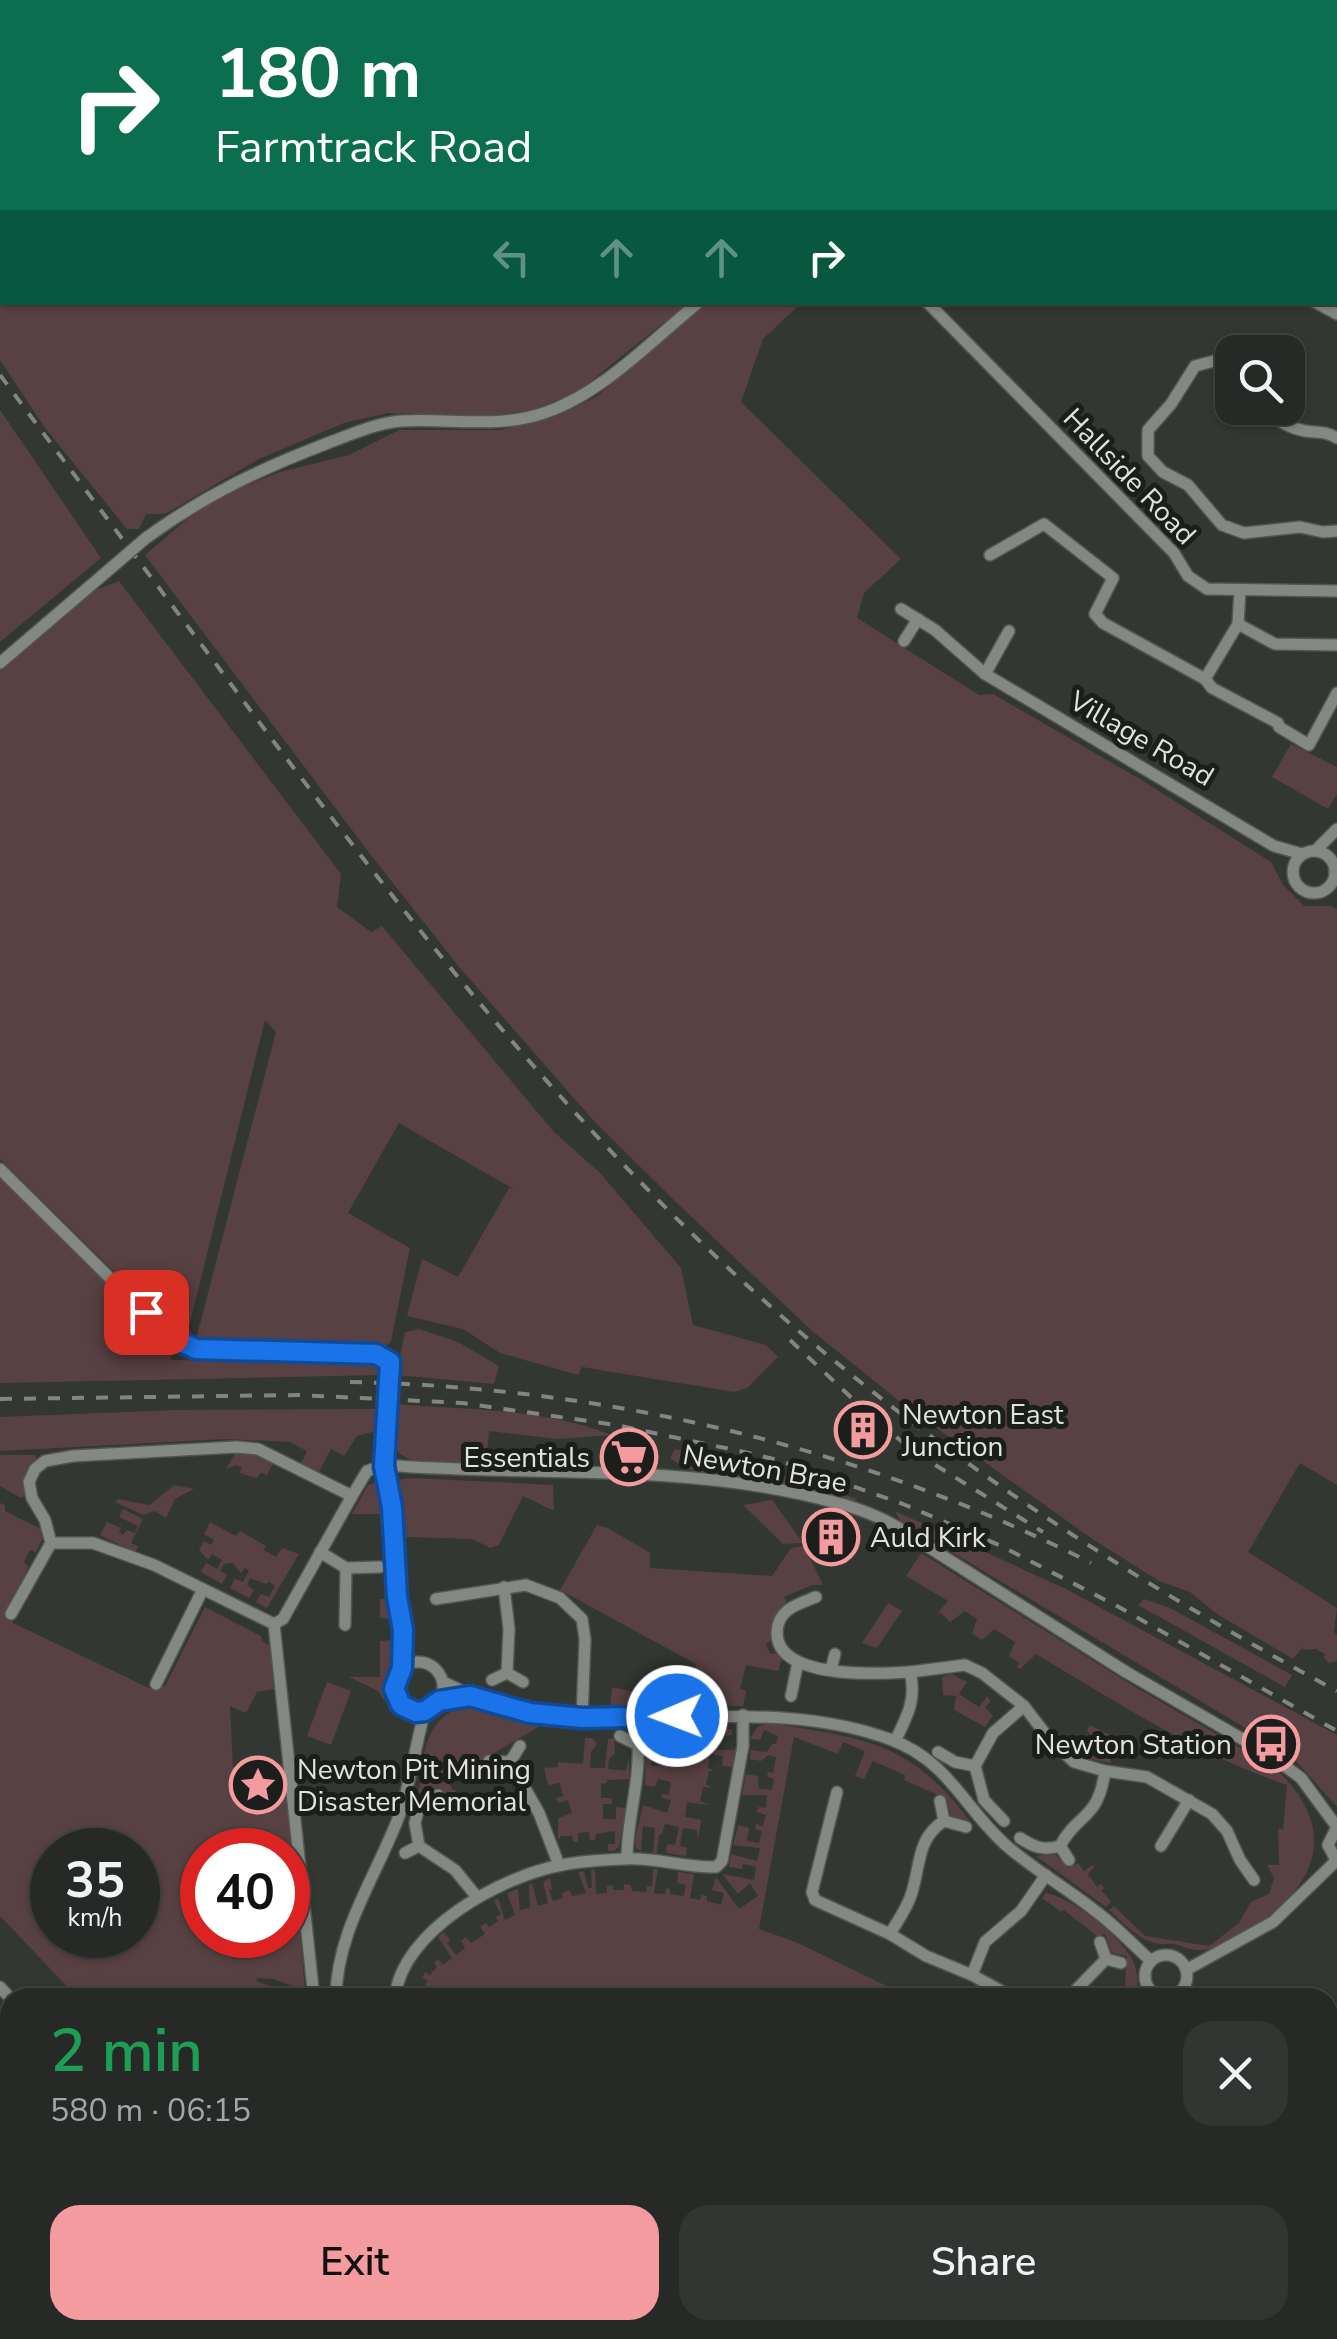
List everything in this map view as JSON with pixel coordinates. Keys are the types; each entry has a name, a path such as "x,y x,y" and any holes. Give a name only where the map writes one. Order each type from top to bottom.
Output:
{"street":[{"path":"0,662 146,538 218,490 266,466 397,421 500,424 545,413 588,393 694,305"},
{"name":"Hallside Road","path":"929,305 1174,553 1197,584 1207,589 1240,591 1337,591"},
{"path":"1215,362 1195,366 1171,404 1148,430 1148,456 1162,472 1188,485 1222,526 1244,533 1300,527 1323,532 1337,530"},
{"path":"1289,425 1328,432 1337,438"},
{"path":"990,554 1044,524 1113,578 1095,614 1103,623 1206,679 1212,688 1278,723 1279,728 1309,745 1337,693"},
{"path":"1009,544 1017,555"},
{"path":"1206,679 1238,624 1240,591"},
{"name":"Village Road","path":"901,609 918,618 985,674 1274,846 1308,852"},
{"path":"904,641 918,618"},
{"path":"1238,624 1275,644 1337,645"},
{"path":"985,674 1009,631"},
{"path":"1337,829 1308,852 1293,871 1301,888 1313,893 1331,892 1337,845"},
{"name":"Village Road","path":"1274,846 1293,871"},
{"path":"1308,852 1323,852 1335,873"},
{"path":"0,1169 118,1286 174,1339 188,1347 386,1357 391,1369 384,1466 392,1507 397,1597 403,1630 402,1668 394,1689 401,1705 408,1710 425,1711"},
{"path":"11,1614 51,1542 32,1498 30,1482 35,1469 46,1461 73,1456 258,1449 352,1496"},
{"path":"274,1624 283,1619 367,1472 384,1466"},
{"name":"Newton Brae","path":"384,1466 674,1476 774,1488 868,1512 1140,1681 1270,1756 1301,1778 1337,1827"},
{"path":"51,1542 93,1543 154,1565 274,1624"},
{"path":"320,1552 346,1568 380,1566"},
{"path":"345,1626 346,1568"},
{"path":"436,1599 526,1585 560,1598 582,1618 582,1718"},
{"path":"504,1587 509,1628 507,1672"},
{"path":"156,1684 203,1589"},
{"path":"816,1597 788,1609 778,1626 783,1650 798,1662 860,1676 965,1665 1002,1686 1074,1762 1147,1777 1212,1814 1228,1830 1240,1860 1254,1880"},
{"path":"274,1624 313,1988"},
{"path":"403,1630 421,1662 434,1668 443,1682 470,1696 530,1713 582,1718 743,1715 816,1720 895,1741 950,1778 1007,1846 1098,1912 1151,1961"},
{"path":"831,1669 834,1654"},
{"path":"402,1668 421,1662"},
{"path":"790,1696 798,1662"},
{"path":"492,1680 507,1672"},
{"path":"507,1672 523,1682"},
{"path":"895,1741 909,1713 914,1690 910,1672"},
{"path":"439,1701 443,1682"},
{"path":"338,1988 350,1928 400,1813 425,1711 439,1701 470,1696"},
{"path":"1004,1821 984,1800 974,1766 993,1733 1024,1706"},
{"path":"408,1710 415,1746"},
{"path":"396,1988 404,1962 432,1931 478,1897 559,1865 627,1858 716,1867 722,1860 743,1746 743,1715"},
{"path":"620,1736 638,1744 659,1735"},
{"path":"627,1858 627,1831 640,1770 638,1744"},
{"path":"510,1762 520,1746"},
{"path":"938,1752 955,1762 974,1766"},
{"path":"489,1761 510,1762"},
{"path":"510,1762 539,1813 559,1865"},
{"path":"1020,1838 1048,1850 1060,1846 1092,1813 1102,1792 1104,1771"},
{"path":"837,1792 812,1892 815,1900 996,1988"},
{"path":"438,1795 419,1806 415,1823 419,1846 455,1870 478,1897"},
{"path":"1160,1846 1189,1800"},
{"path":"940,1801 944,1821"},
{"path":"890,1934 908,1902 916,1861 929,1833 944,1821"},
{"path":"944,1821 966,1827"},
{"path":"1183,1988 1187,1975 1273,1922 1336,1862 1328,1845 1337,1827"},
{"path":"405,1853 419,1846"},
{"path":"1060,1846 1069,1860"},
{"path":"972,1975 985,1942 1021,1911 1046,1875"},
{"path":"1100,1942 1106,1960"},
{"path":"1151,1961 1169,1955 1182,1962 1192,1988"},
{"path":"1106,1960 1122,1964"},
{"path":"1078,1988 1106,1960"},
{"path":"1151,1961 1145,1979 1156,1988"}],"shaded area":[{"path":"0,305 686,305 576,393 531,410 485,416 388,413 344,423 259,459 165,514 146,514 139,529 127,529 45,428 0,360"},
{"path":"705,305 799,305 763,339 741,402 901,559 864,593 857,618 979,695 993,694 1143,781 1271,862 1283,885 1304,906 1337,909 1337,1485 1300,1463 1248,1552 1337,1608 1337,1661 1329,1663 1325,1654 1303,1647 1293,1659 1217,1614 1190,1592 1159,1581 1091,1538 903,1404 811,1330 593,1120 460,968 145,555 223,495 280,472 349,455 399,430 500,430 548,419 596,397"},
{"path":"0,410 101,558 0,642"},
{"path":"119,581 341,874 337,907 371,932 382,926 554,1132 600,1173 681,1268 693,1325 766,1345 778,1357 747,1388 734,1392 582,1367 578,1375 500,1353 463,1329 407,1316 422,1259 458,1277 509,1188 515,1190 399,1123 348,1213 410,1248 391,1341 386,1346 198,1344 196,1339 276,1032 265,1020 188,1331 174,1330 0,1159 0,669 93,591"},
{"path":"1291,744 1337,767 1337,794 1328,809 1272,777"},
{"path":"0,1177 174,1348 171,1360 371,1363 382,1375 0,1383"},
{"path":"419,1329 458,1342 499,1366 494,1384 396,1375 405,1332"},
{"path":"394,1404 532,1415 611,1435 558,1439 489,1431 486,1466 434,1464 399,1453 393,1440"},
{"path":"381,1409 376,1431 357,1436 344,1456 331,1449 319,1472 301,1463 307,1451 290,1442 226,1439 0,1451 0,1417 176,1410"},
{"path":"675,1449 737,1462 858,1499 851,1503 705,1474 670,1458"},
{"path":"236,1452 274,1462 264,1480 266,1475 261,1472 257,1478 239,1473 242,1468 237,1465 226,1469"},
{"path":"0,1455 35,1455 37,1461 25,1477 25,1496 21,1498 0,1486"},
{"path":"401,1479 553,1485 554,1511 523,1496 499,1545 490,1548 473,1539 405,1537 398,1484"},
{"path":"376,1483 381,1487 384,1514 352,1514 368,1485"},
{"path":"174,1485 194,1489 175,1499 166,1518 155,1511 143,1515 115,1502 118,1499 150,1505"},
{"path":"772,1500 803,1543 783,1544 743,1505"},
{"path":"0,1503 5,1505 5,1511 41,1529 42,1540 36,1552 30,1550 24,1562 28,1567 11,1610 13,1623 149,1688 165,1686 205,1607 261,1636 270,1645 274,1689 257,1692 246,1713 230,1706 233,1769 284,1764 290,1828 180,1828 180,1958 302,1958 305,1988 257,1978 256,1981 275,1988 68,1988 40,1958 160,1958 160,1828 30,1828 30,1948 0,1916"},
{"path":"123,1509 143,1519 131,1543 139,1547 134,1552 100,1535 107,1522 121,1528 119,1532 123,1535 127,1530 135,1533 138,1526 119,1517"},
{"path":"895,1511 1064,1588 1337,1735 1337,1807 1282,1750 900,1521"},
{"path":"210,1522 236,1536 240,1531 266,1546 264,1550 276,1557 282,1548 299,1554 267,1608 256,1602 261,1594 269,1597 275,1586 269,1582 250,1578 247,1585 254,1590 249,1598 230,1588 235,1579 243,1582 249,1571 245,1568 241,1573 233,1563 224,1564 220,1571 227,1575 222,1584 201,1572 206,1563 217,1569 222,1560 212,1554 208,1560 199,1550 204,1541 211,1545 214,1540 204,1534"},
{"path":"597,1525 650,1553 650,1568 772,1576 791,1548 804,1546 823,1585 812,1585 784,1597 787,1604 776,1616 771,1640 766,1644 770,1654 778,1653 782,1658 778,1671 746,1665 740,1689 746,1691 743,1706 610,1709 612,1688 680,1705 681,1689 691,1690 696,1664 560,1590"},
{"path":"921,1553 1135,1687 1275,1768 1295,1790 1314,1832 1307,1872 1295,1891 1254,1927 1205,1950 1155,1943 1124,1924 1109,1910 1114,1906 1145,1936 1209,1946 1239,1923 1251,1902 1269,1894 1274,1878 1267,1865 1279,1865 1278,1829 1283,1829 1287,1785 1189,1743 1036,1654 1020,1669 1019,1663 1009,1656 1015,1642 994,1629 982,1640 972,1634 977,1619 965,1611 950,1622 937,1614 948,1601 906,1576"},
{"path":"380,1599 389,1599 396,1641 384,1687 385,1702 378,1691 349,1677 380,1677 380,1641 392,1640 392,1619 380,1618"},
{"path":"1144,1599 1170,1608 1292,1675 1285,1687 1138,1605"},
{"path":"888,1603 902,1611 877,1648 862,1643"},
{"path":"951,1674 967,1682 959,1694 979,1707 987,1696 991,1701 985,1707 993,1716 985,1727 954,1710 956,1696 943,1695 942,1677"},
{"path":"327,1682 351,1691 331,1745 307,1736"},
{"path":"458,1708 474,1708 540,1726 447,1781 458,1792 454,1808 450,1803 443,1808 438,1800 443,1795 438,1787 417,1802 430,1736 445,1715"},
{"path":"769,1723 831,1733 881,1747 926,1773 969,1820 951,1816 947,1799 873,1761 864,1779 855,1776 865,1751 843,1742 838,1754 794,1737 759,1929 798,1943 890,1988 424,1988 428,1980 422,1978 425,1972 430,1975 438,1959 443,1965 452,1958 438,1937 444,1932 456,1955 465,1948 461,1941 466,1937 471,1943 485,1934 480,1926 486,1923 489,1927 498,1921 496,1917 501,1914 494,1901 498,1898 505,1920 515,1915 507,1893 518,1889 520,1910 530,1908 532,1883 538,1906 548,1903 543,1882 550,1878 553,1901 570,1890 572,1896 586,1893 578,1872 584,1871 588,1888 592,1888 591,1870 595,1869 596,1894 607,1893 607,1886 613,1885 613,1890 624,1890 624,1884 631,1885 632,1891 646,1892 647,1886 652,1886 653,1869 658,1869 654,1893 665,1894 666,1888 670,1894 684,1896 686,1885 677,1883 678,1872 694,1874 690,1898 700,1900 701,1895 707,1896 707,1901 721,1905 724,1893 712,1890 716,1877 739,1909 758,1896 750,1883 738,1894 722,1874 754,1880 756,1867 729,1867 731,1854 757,1861 760,1848 733,1845 738,1825 749,1828 747,1841 759,1843 762,1831 755,1829 756,1824 763,1826 766,1815 757,1812 758,1807 766,1808 767,1795 742,1795 746,1774 758,1776 759,1789 772,1790 774,1779 767,1777 768,1772 773,1773 776,1757 750,1759 751,1750 767,1752 778,1736 764,1730 760,1740 750,1739 757,1727"},
{"path":"1090,1725 1110,1735 1098,1747 1110,1756 1111,1763 1085,1758 1060,1741 1072,1735 1088,1742"},
{"path":"695,1727 725,1727 732,1730 732,1735 726,1736 726,1729 711,1730 712,1738 717,1739 717,1750 735,1750 732,1767 722,1766 723,1756 710,1754 708,1768 715,1770 709,1771 706,1784 712,1788 703,1787 700,1801 709,1805 687,1802 685,1817 701,1820 698,1839 697,1830 683,1828 680,1846 687,1848 686,1856 666,1853 667,1844 675,1845 679,1827 665,1824 657,1853 653,1853 655,1828 643,1826 641,1851 635,1840 643,1805 667,1813 671,1800 661,1797 669,1795 671,1782 658,1779 655,1787 645,1785 646,1750 659,1744 660,1749 651,1750 651,1766 665,1765 666,1757 670,1757 671,1766 686,1765 690,1762 690,1737"},
{"path":"585,1738 592,1738 597,1744 591,1752 590,1768 605,1768 608,1739 614,1738 615,1754 609,1759 608,1769 626,1771 629,1757 629,1779 601,1784 601,1798 612,1798 612,1804 603,1804 603,1819 616,1819 616,1807 626,1808 619,1846 614,1851 608,1851 608,1844 615,1844 615,1831 596,1834 595,1840 590,1840 589,1832 578,1833 578,1842 573,1842 572,1836 561,1836 558,1840 558,1818 572,1813 568,1800 558,1803 556,1798 563,1796 560,1783 548,1785 544,1768 558,1767 558,1762 583,1764"},
{"path":"1055,1854 1068,1868 1078,1863 1084,1871 1093,1865 1088,1874 1097,1887 1101,1884 1111,1902 1106,1907 1036,1856"},
{"path":"1046,1893 1056,1896 1081,1910 1117,1940 1134,1963 1138,1988 1125,1986 1127,1956 1112,1953 1105,1934 1097,1936 1042,1898"}],"railway":[{"path":"0,375 268,734 444,960 568,1104 700,1241 836,1362 972,1466 1114,1562 1337,1691"},
{"path":"790,1340 916,1453 1043,1532"},
{"path":"350,1382 446,1386 541,1396 731,1431 915,1486 1091,1563"},
{"path":"0,1399 298,1395 462,1403 616,1425 778,1460 903,1504 999,1545 1117,1606 1337,1731"}],"place":[{"name":"Newton East Junction","path":"863,1430"},
{"name":"Essentials","path":"629,1457"},
{"name":"Auld Kirk","path":"831,1537"},
{"name":"Newton Station","path":"1271,1744"},
{"name":"Newton Pit Mining Disaster Memorial","path":"258,1785"}],"route":[{"path":"146,1312 174,1339 196,1349 376,1354 390,1362 384,1466 392,1507 397,1597 403,1630 402,1668 394,1681 401,1705 416,1712 425,1711 439,1701 470,1696 530,1713 582,1718 677,1716"}]}
